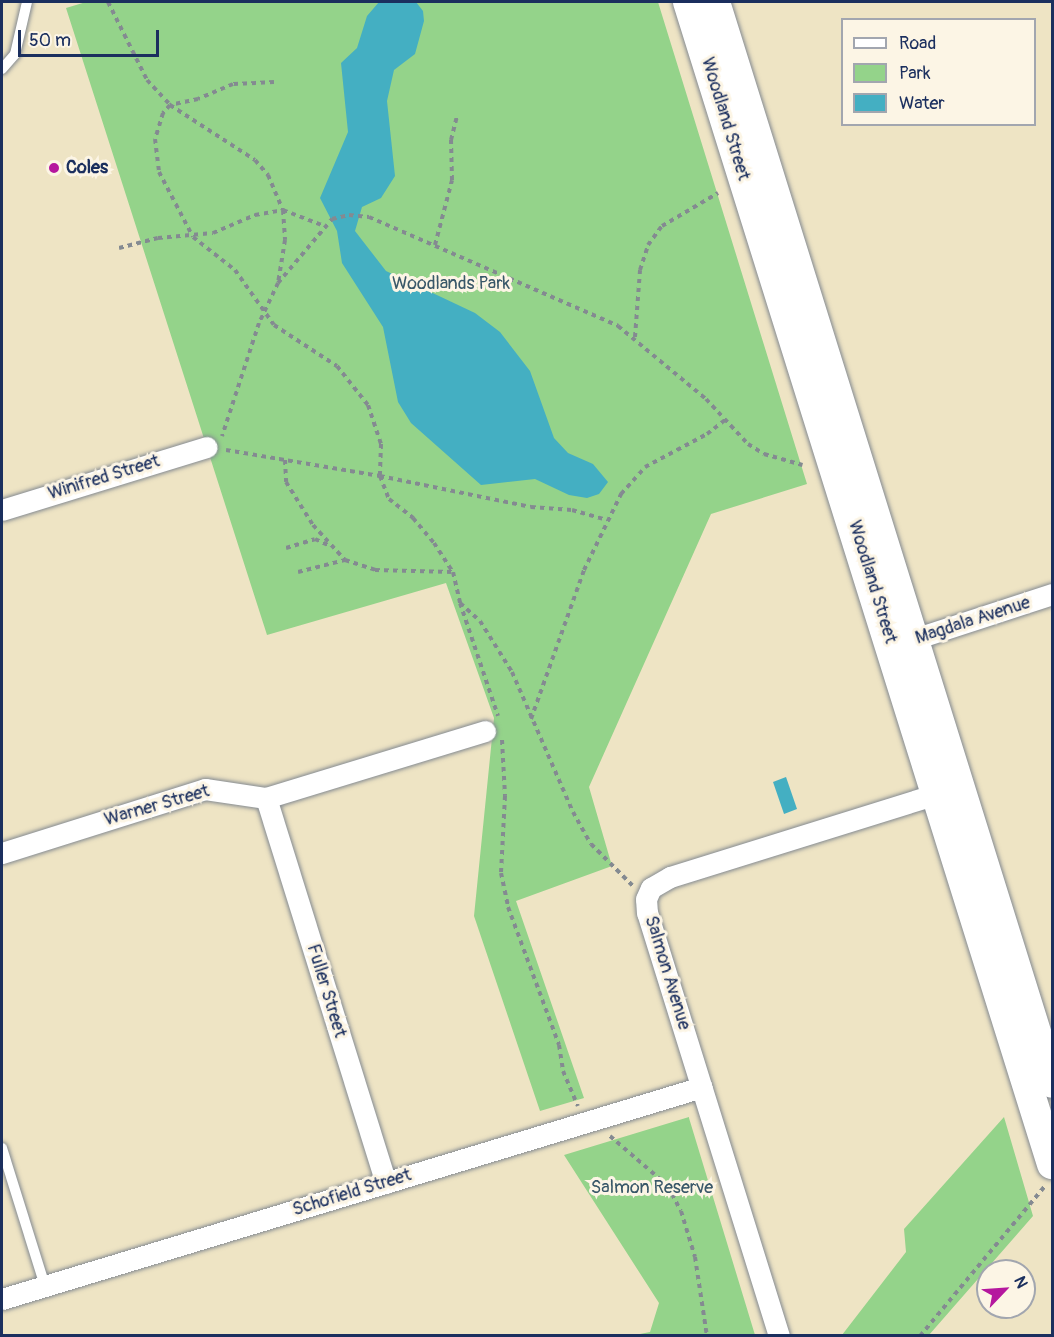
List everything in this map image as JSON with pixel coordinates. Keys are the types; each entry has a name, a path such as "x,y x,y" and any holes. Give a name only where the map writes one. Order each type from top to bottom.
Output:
{"main road":[{"name":"Woodland Street","path":"688,2 721,65 904,643 949,790 1052,1162"},
{"name":"Woodland Street","path":"715,2 721,65"},
{"name":"Woodland Street","path":"949,790 1053,1083"}],"street":[{"name":"Winifred Street","path":"2,510 207,447"},
{"name":"Magdala Avenue","path":"904,643 1053,594"},
{"name":"Warner Street","path":"2,853 205,789 266,798 496,727"},
{"name":"Salmon Avenue","path":"779,1335 647,914 646,898 651,888 670,878 949,790"},
{"name":"Fuller Street","path":"266,798 386,1183"},
{"name":"Schofield Street","path":"2,1299 702,1087"}],"lane":[{"path":"2,69 15,54 27,2"},
{"path":"2,1148 45,1286"}],"path":[{"path":"108,2 147,80 170,105 255,160 268,175 283,210 285,240 278,283"},
{"path":"274,82 233,84 170,105 158,124 155,154 163,184 193,237 235,270 265,312 292,338 337,366 368,405 381,444 380,476 389,499 413,518 453,572 496,727 505,796 501,873 508,907 559,1045 563,1071 577,1105 668,1186 681,1211 695,1257 707,1335"},
{"path":"435,245 452,180 451,140 457,116"},
{"path":"635,337 640,270 648,245 662,226 718,193"},
{"path":"119,248 158,238 193,237 283,210 324,226"},
{"path":"207,447 222,437 265,312 278,283 324,226 332,219 349,215 369,217 435,245 635,337 726,419 748,444 764,454 802,465"},
{"path":"531,719 584,570 621,494 645,467 707,434 726,419"},
{"path":"207,447 380,476 531,507 572,510 607,520"},
{"path":"285,460 286,482 331,546 345,560 375,570 453,572"},
{"path":"286,548 315,539 331,546"},
{"path":"298,572 345,560"},
{"path":"460,603 480,621 512,672 531,719 591,844 646,898"},
{"path":"920,1335 1052,1162"}],"green space":[{"name":"Woodlands Park","path":"86,2 658,2 807,484 711,514 589,787 612,866 516,901 584,1098 540,1111 474,916 494,718 446,583 267,635 66,8"},
{"name":"Salmon Reserve","path":"689,1117 755,1335 635,1335 650,1332 659,1303 564,1155"},
{"path":"1004,1117 1033,1216 995,1259 976,1259 976,1281 929,1335 842,1335 906,1252 904,1229"}],"water":[{"path":"379,2 416,2 423,11 424,21 415,54 394,70 387,101 395,176 381,198 362,207 355,231 386,271 475,313 500,332 530,371 554,438 568,453 593,464 608,482 599,494 587,498 569,495 535,479 481,485 411,423 398,402 383,327 342,263 337,231 320,198 348,132 341,63 357,48 367,16"},
{"path":"786,777 797,809 784,814 773,782"}],"place":[{"name":"Coles","path":"54,168"}]}
